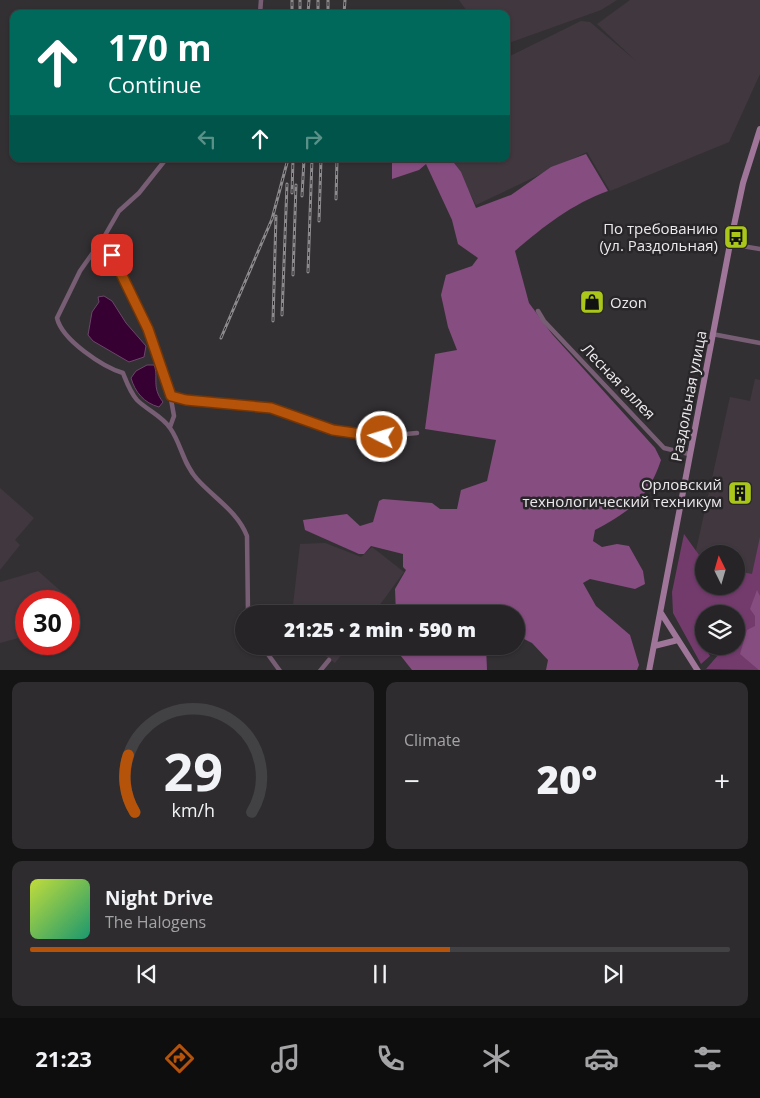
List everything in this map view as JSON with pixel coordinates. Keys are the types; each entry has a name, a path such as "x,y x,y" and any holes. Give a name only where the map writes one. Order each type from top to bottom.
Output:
{"main road":[{"name":"Раздольная улица","path":"649,670 730,244 743,183 760,129"},
{"path":"661,613 698,670"},
{"path":"654,646 678,640"}],"street":[{"path":"164,162 139,193 119,211 104,237 80,271 58,314 58,322 74,341 93,358 109,369 123,373 130,390 138,401 170,427 188,466 197,479 218,498 242,525 247,536 248,605"},
{"path":"104,237 148,329 171,396 174,416 170,427"},
{"path":"730,244 760,249"},
{"name":"Лесная аллея","path":"538,311 544,321 664,448 690,454"},
{"path":"712,334 760,343"},
{"path":"171,396 186,400 281,410 314,425 351,433 392,437 417,433"},
{"path":"269,655 280,670"},
{"path":"320,670 329,660"}],"shaded area":[{"path":"459,0 617,0 601,10 510,43 510,10 466,10"},
{"path":"630,0 760,0 760,74 729,142 610,191 587,152 476,205 454,162 510,162 510,56 581,21 590,22 636,61 597,24"},
{"path":"586,154 608,191 570,209 515,251 529,303 552,334 655,448 661,460 644,494 628,510 595,530 593,541 602,547 617,544 629,546 643,571 645,584 635,589 590,579 583,583 596,606 630,635 639,665 637,670 546,670 548,660 532,643 525,640 525,605 396,605 395,589 406,570 403,567 403,554 371,546 364,554 359,554 305,530 303,520 347,514 360,526 373,522 379,501 383,499 432,503 440,509 457,509 461,490 487,481 496,440 425,429 435,354 457,350 448,327 441,295 446,275 472,266 478,258 458,244 452,220 426,164 419,170 392,179 392,162 453,162 461,172 476,208 511,195 551,167"},
{"path":"104,296 112,301 126,323 146,346 144,357 129,362 93,341 88,335 92,312 99,302 98,297"},
{"path":"147,365 154,365 157,392 163,402 159,407 149,403 141,396 131,378 136,371"},
{"path":"755,379 760,380 760,564 754,578 745,576 745,545 697,545 730,397 750,401"},
{"path":"0,488 34,518 15,540 20,545 0,570"},
{"path":"684,534 695,549 695,595 745,595 745,573 752,574 760,537 760,670 706,669 718,655 745,655 745,605 695,605 695,653 673,613 672,592"},
{"path":"325,543 361,557 372,547 404,572 380,605 293,605 300,544"},
{"path":"38,571 59,590 15,590 15,639 0,643 0,582"},
{"path":"757,590 760,596 760,670 741,655 745,655 745,637 747,630 755,626 755,616 750,609"},
{"path":"324,655 341,655 335,663"},
{"path":"400,655 486,655 487,670 412,670"},
{"path":"696,655 709,655 710,656 701,664"}],"railway":[{"path":"292,0 292,10"},
{"path":"300,0 300,10"},
{"path":"308,10 309,0"},
{"path":"318,0 318,10"},
{"path":"328,0 328,10"},
{"path":"344,10 345,0"},
{"path":"221,338 272,219 287,162"},
{"path":"292,193 293,162"},
{"path":"302,196 304,162"},
{"path":"308,272 312,162"},
{"path":"319,221 321,162"},
{"path":"336,199 337,162"},
{"path":"282,315 287,184"},
{"path":"293,275 296,185"},
{"path":"273,321 276,216"}],"place":[{"name":"По требованию (ул. Раздольная)","path":"736,237"},
{"name":"Ozon","path":"592,302"},
{"name":"Орловский технологический техникум","path":"740,493"}],"route":[{"path":"112,255 148,329 171,396 186,400 271,408 281,410 314,425 333,430 382,437"}]}
